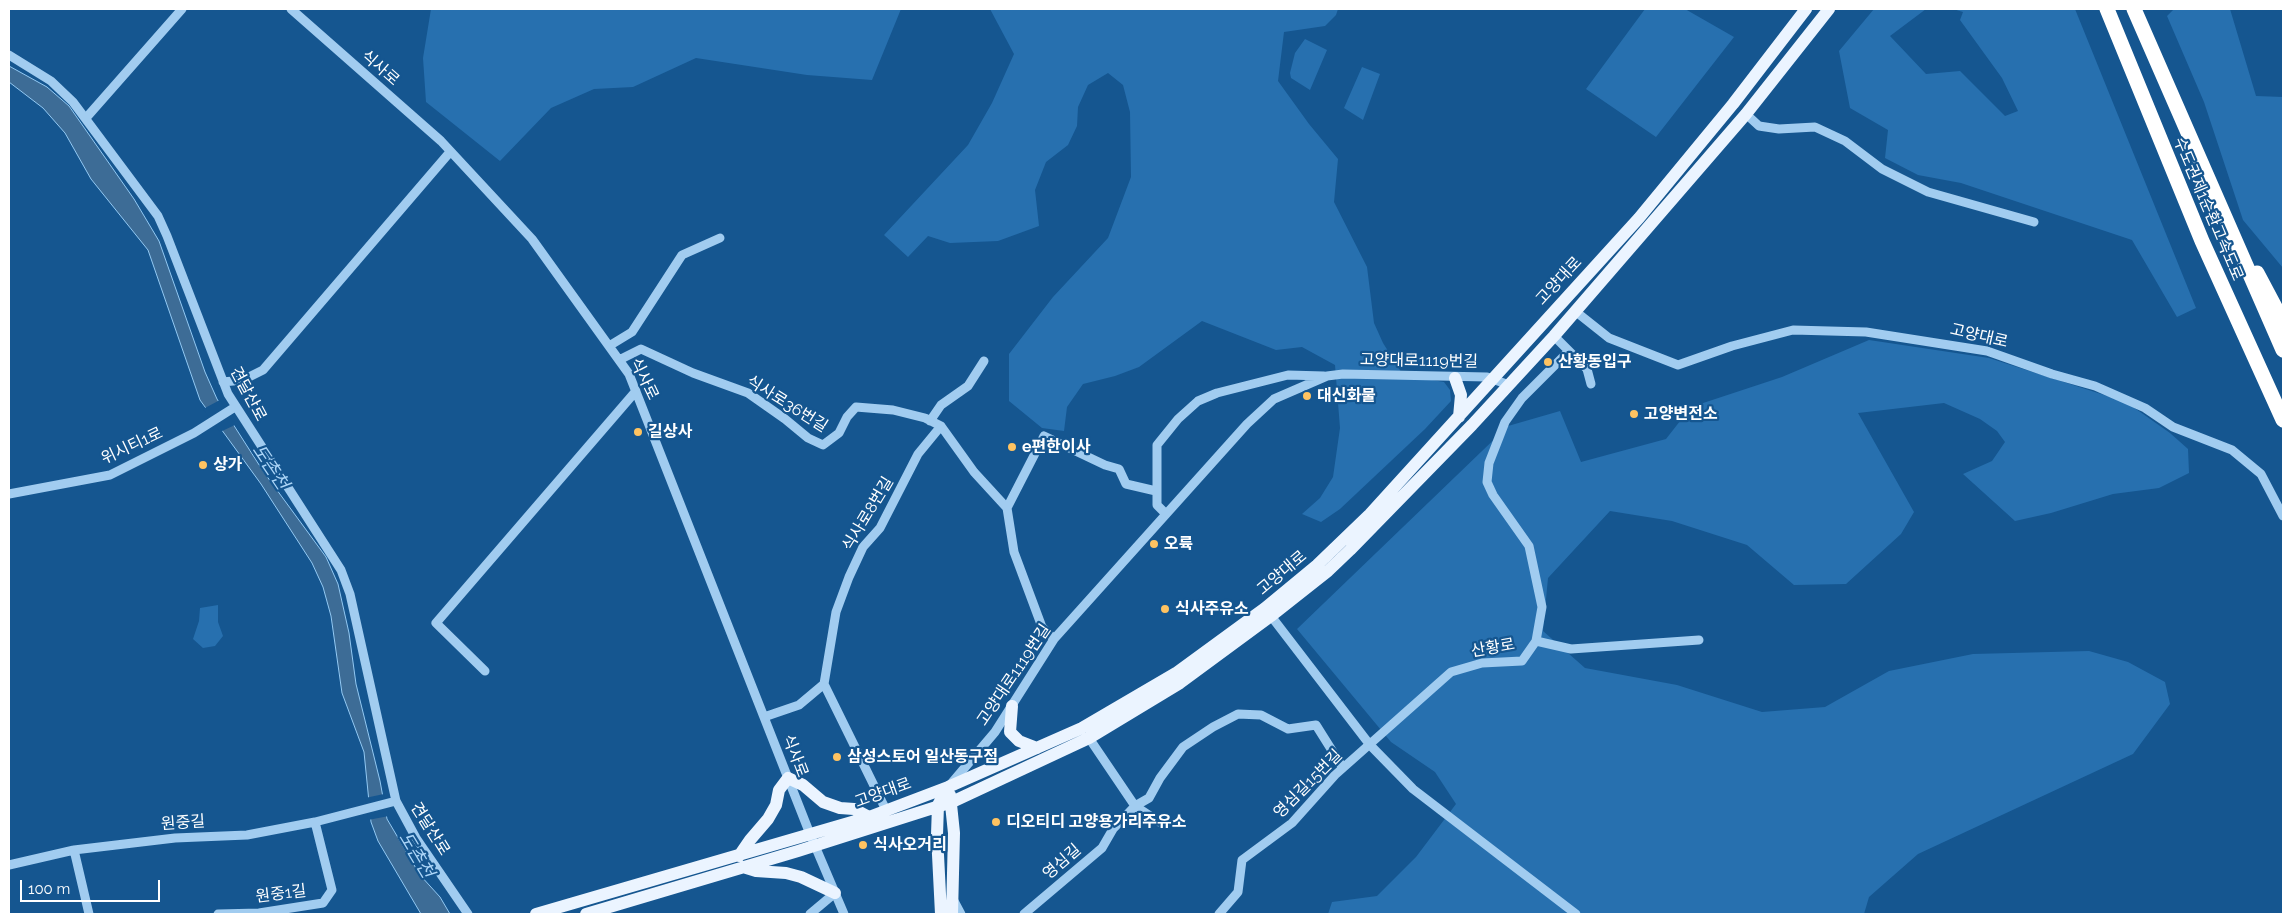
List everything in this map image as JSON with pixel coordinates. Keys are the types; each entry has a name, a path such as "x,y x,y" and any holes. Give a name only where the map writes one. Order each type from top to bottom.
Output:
{"highway":[{"name":"수도권제1순환고속도로","path":"2107,9 2202,241 2283,420"},
{"name":"수도권제1순환고속도로","path":"2134,9 2283,350"},
{"path":"2226,222 2268,291 2283,322"}],"main road":[{"name":"고양대로","path":"813,839 948,787 1082,728 1176,673 1265,608 1317,565 1370,514 1639,218 1733,104 1806,9"},
{"name":"고양대로","path":"586,914 741,861 813,839 952,802 1089,738 1180,682 1271,616 1350,550 1509,385 1554,336 1746,114 1829,9"},
{"path":"1455,378 1461,395 1458,418"},
{"path":"1012,706 1010,732 1019,741 1037,748"},
{"path":"835,893 801,877 786,873 756,871 741,861 750,840 768,820 776,804 779,790 788,778 803,785 823,802 840,808 854,809 869,817"},
{"path":"948,787 952,802 952,914"},
{"path":"941,914 937,835 938,805 948,787"},
{"name":"고양대로","path":"536,914 741,861"}],"street":[{"path":"86,118 182,9"},
{"name":"식사로","path":"291,9 450,152 532,238 629,374 788,778 844,914"},
{"name":"견달산로","path":"9,55 50,82 74,102 158,216 232,409 328,546 347,582 392,803 468,914"},
{"path":"1746,114 1759,126 1779,129 1815,127 1846,141 1882,168 1928,192 2034,222"},
{"path":"223,382 243,380 263,370 450,152"},
{"path":"609,346 632,332 682,255 720,238"},
{"name":"고양대로","path":"1575,311 1609,338 1678,365 1732,346 1792,330 1866,332 1987,351 2052,374 2096,386 2145,408 2172,428 2232,450 2261,474 2283,516"},
{"path":"1554,336 1587,370 1591,384"},
{"name":"식사로36번길","path":"619,360 641,349 693,373 748,394 785,419 808,438 823,445 839,433 847,417 856,407 893,410 930,421 941,426 974,472 1007,508"},
{"path":"1536,641 1542,607 1530,546 1493,495 1487,482 1489,463 1506,422 1522,398 1569,351"},
{"path":"930,421 941,404 968,386 984,362"},
{"name":"고양대로1119번길","path":"1166,514 1157,504 1157,445 1178,419 1198,401 1217,393 1288,375 1327,376 1343,374 1476,377 1492,379 1509,385"},
{"name":"고양대로1119번길","path":"948,787 995,732 1054,639 1247,424 1274,399 1327,376"},
{"path":"485,671 436,623 636,391"},
{"name":"위시티1로","path":"9,494 110,475 206,426 232,409"},
{"name":"식사로8번길","path":"824,684 836,612 863,546 880,528 918,454 941,426"},
{"path":"1054,639 1042,627 1014,552 1007,508 1044,436 1105,465 1119,469 1126,484 1156,491"},
{"path":"1271,616 1370,745 1413,789 1576,914"},
{"name":"산황로","path":"1370,745 1452,672 1482,663 1522,661 1536,641 1571,649 1699,640"},
{"path":"764,717 799,705 824,684 886,810"},
{"name":"영심길","path":"1024,914 1102,848 1114,829 1135,806 1149,798 1160,778 1183,747 1213,727 1238,714 1261,714 1288,729 1316,726 1343,768"},
{"path":"1089,738 1135,806 1161,823"},
{"name":"영심길15번길","path":"1220,914 1238,892 1242,860 1292,823 1343,768 1370,745"},
{"name":"원중길","path":"9,865 74,850 175,838 247,835 315,822 392,803"},
{"name":"원중1길","path":"218,914 258,912 323,903 332,890 315,822"},
{"path":"74,850 89,914"},
{"path":"810,914 835,893"},
{"path":"953,899 961,914"}],"shaded area":[{"path":"431,9 901,9 872,80 807,75 696,58 633,87 594,89 551,108 500,161 426,102 423,58"},
{"path":"990,9 1338,9 1336,15 1325,26 1284,32 1278,81 1309,124 1338,159 1334,202 1367,267 1374,323 1383,343 1403,375 1444,382 1450,390 1451,401 1425,429 1340,509 1321,522 1302,514 1320,498 1333,477 1340,428 1335,365 1302,347 1276,350 1202,321 1139,367 1115,376 1083,384 1067,407 1064,431 1042,428 1009,401 1009,354 1053,297 1108,238 1131,177 1130,112 1123,85 1108,73 1088,85 1078,107 1077,126 1068,145 1046,162 1035,190 1039,226 998,241 950,243 928,236 908,257 884,235 968,145 992,103 1014,54"},
{"path":"1645,9 1685,9 1734,37 1656,137 1586,89"},
{"path":"1874,9 1926,9 1890,36 1926,74 1960,71 2005,116 2018,111 2002,78 1960,20 1963,12 1953,9 2075,9 2196,308 2177,317 2132,240 1961,183 1918,175 1885,158 1888,130 1850,108 1839,51"},
{"path":"2174,9 2230,9 2256,96 2283,97 2283,268 2243,220 2204,102 2167,16"},
{"path":"1305,39 1327,50 1310,90 1291,78 1290,73 1295,53"},
{"path":"9,66 47,87 69,106 134,199 159,241 205,372 217,399 263,471 326,557 338,584 349,633 356,684 380,781 387,819 420,875 440,897 450,914 421,914 378,841 371,822 364,752 342,693 331,616 323,587 312,563 261,484 200,400 148,250 91,179 65,133 43,108 9,82"},
{"path":"1362,67 1380,74 1363,120 1344,108"},
{"path":"1869,340 1989,358 2126,402 2170,433 2188,449 2189,473 2159,488 2113,494 2051,513 2015,521 1963,474 1992,461 2005,442 1997,431 1980,419 1944,403 1858,413 1914,512 1901,534 1846,584 1794,585 1747,545 1672,521 1610,511 1548,578 1543,631 1585,668 1677,685 1762,712 1825,707 1889,671 1973,654 2089,651 2128,662 2165,682 2170,704 2133,754 1918,854 1869,897 1864,914 1328,914 1332,902 1377,896 1416,857 1456,804 1435,772 1391,742 1297,629 1508,426 1560,411 1581,462 1666,439 1691,407 1782,377"},
{"path":"218,605 218,622 223,636 215,646 203,648 193,639 199,621 200,608"}],"pier":[{"path":"220,400 235,425 220,432 203,409"},
{"path":"384,794 389,816 368,820 365,798"}],"place":[{"name":"산황동입구","path":"1548,362"},
{"name":"대신화물","path":"1307,396"},
{"name":"고양변전소","path":"1634,414"},
{"name":"길상사","path":"638,432"},
{"name":"e편한이사","path":"1012,447"},
{"name":"상가","path":"203,465"},
{"name":"오륙","path":"1154,544"},
{"name":"식사주유소","path":"1165,609"},
{"name":"삼성스토어 일산동구점","path":"837,757"},
{"name":"디오티디 고양용가리주유소","path":"996,822"},
{"name":"식사오거리","path":"863,845"}],"water label":[{"name":"도촌천","path":"270,467"},
{"name":"도촌천","path":"416,855"}]}
